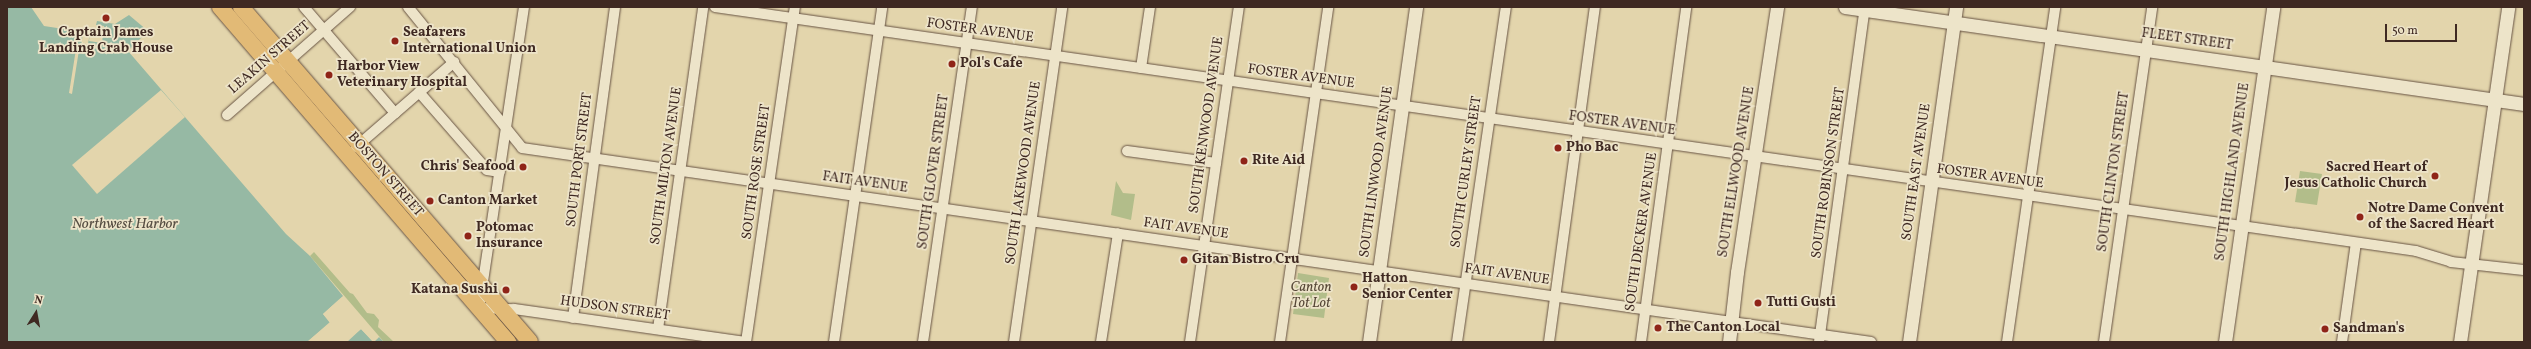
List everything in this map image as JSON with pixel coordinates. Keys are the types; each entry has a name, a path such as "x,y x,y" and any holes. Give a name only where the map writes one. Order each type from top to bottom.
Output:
{"main road":[{"name":"BOSTON STREET","path":"220,7 347,155 371,188 508,342"},
{"name":"BOSTON STREET","path":"241,7 530,342"}],"street":[{"path":"304,7 395,113"},
{"name":"LEAKIN STREET","path":"227,115 350,7"},
{"name":"FAIT AVENUE","path":"408,7 522,148 1555,296 1732,322 1819,338 1871,342"},
{"path":"479,308 524,7"},
{"name":"SOUTH PORT STREET","path":"573,318 615,7"},
{"name":"SOUTH MILTON AVENUE","path":"658,329 703,7"},
{"name":"FOSTER AVENUE","path":"715,7 1228,80 1756,158 2416,251 2451,262 2524,270"},
{"name":"SOUTH ROSE STREET","path":"746,342 795,7"},
{"path":"834,342 882,7"},
{"name":"SOUTH GLOVER STREET","path":"923,342 972,7"},
{"name":"SOUTH LAKEWOOD AVENUE","path":"1014,342 1062,7"},
{"path":"1141,68 1150,7"},
{"name":"SOUTH KENWOOD AVENUE","path":"1190,342 1238,7"},
{"path":"1280,342 1328,7"},
{"name":"SOUTH LINWOOD AVENUE","path":"1369,342 1416,7"},
{"name":"SOUTH CURLEY STREET","path":"1457,342 1488,119 1506,7"},
{"path":"1549,342 1595,7"},
{"name":"SOUTH DECKER AVENUE","path":"1641,342 1686,7"},
{"name":"SOUTH ELLWOOD AVENUE","path":"1729,342 1737,272 1756,158 1777,7"},
{"name":"FLEET STREET","path":"1845,7 1864,8 2524,104"},
{"name":"SOUTH EAST AVENUE","path":"1910,342 1956,7"},
{"path":"2007,342 2055,7"},
{"name":"SOUTH CLINTON STREET","path":"2104,342 2152,7"},
{"name":"SOUTH HIGHLAND AVENUE","path":"2224,342 2273,7"},
{"path":"2460,342 2508,7"},
{"name":"SOUTH ROBINSON STREET","path":"1819,338 1864,8"},
{"path":"347,155 454,62"},
{"path":"419,92 487,170 500,172"},
{"path":"1127,151 1216,163"},
{"path":"1101,342 1118,233"},
{"path":"2342,342 2356,243"},
{"name":"HUDSON STREET","path":"479,308 500,308 746,342"}],"green space":[{"path":"2300,171 2322,174 2317,205 2295,202"},
{"path":"1116,181 1123,193 1135,194 1131,220 1111,215"},
{"path":"314,252 350,293 353,294 367,313 374,314 379,320 378,327 394,342 384,342 310,256"},
{"name":"Canton Tot Lot","path":"1298,273 1329,278 1324,318 1293,314"}],"water":[{"name":"Northwest Harbor","path":"7,7 31,7 44,26 90,33 89,41 102,43 104,26 96,25 97,21 115,24 129,15 148,31 128,51 286,234 310,256 343,296 323,314 330,322 307,342 7,342"},
{"path":"361,329 373,342 347,342"},
{"path":"379,337 384,342 373,342"}],"pier":[{"path":"83,32 90,33 87,49 79,50 72,94 69,93 76,49 81,47"},
{"path":"161,90 185,117 97,194 72,165"},
{"path":"343,296 326,314 332,324 307,342 330,323 323,314"},
{"path":"361,327 374,339 379,337 374,342 361,329 345,342"}],"place":[{"name":"Captain James Landing Crab House","path":"106,18"},
{"name":"Seafarers International Union","path":"395,41"},
{"name":"Pol's Cafe","path":"952,64"},
{"name":"Harbor View Veterinary Hospital","path":"329,75"},
{"name":"Pho Bac","path":"1558,148"},
{"name":"Rite Aid","path":"1244,161"},
{"name":"Chris' Seafood","path":"523,167"},
{"name":"Sacred Heart of Jesus Catholic Church","path":"2435,176"},
{"name":"Canton Market","path":"430,201"},
{"name":"Notre Dame Convent of the Sacred Heart","path":"2360,217"},
{"name":"Potomac Insurance","path":"468,236"},
{"name":"Gitan Bistro Cru","path":"1184,260"},
{"name":"Hatton Senior Center","path":"1354,287"},
{"name":"Katana Sushi","path":"506,290"},
{"name":"Tutti Gusti","path":"1758,303"},
{"name":"The Canton Local","path":"1658,328"},
{"name":"Sandman's","path":"2325,329"}]}
